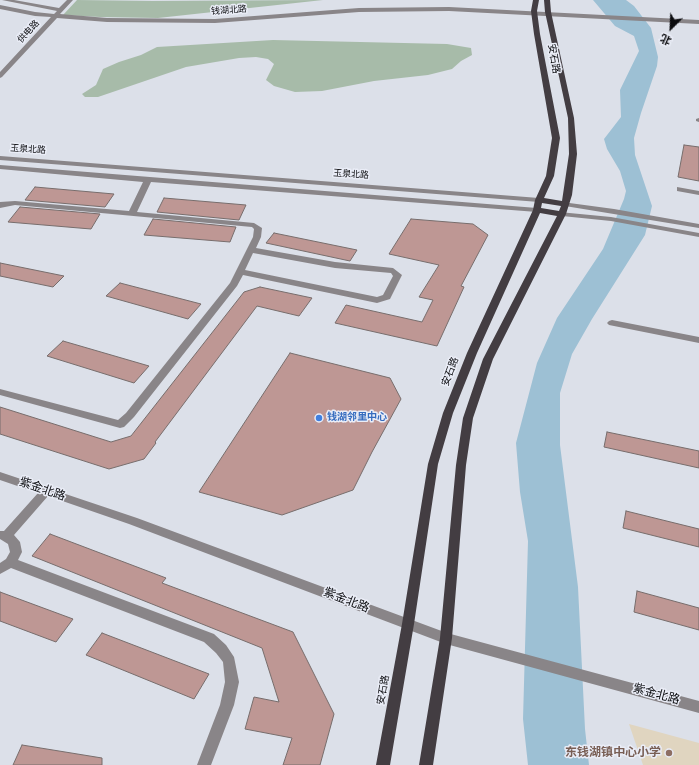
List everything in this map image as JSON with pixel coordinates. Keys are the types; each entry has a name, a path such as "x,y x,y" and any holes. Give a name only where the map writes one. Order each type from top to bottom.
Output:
{"main road":[{"name":"安石路","path":"383,765 408,624 433,464 448,413 472,353 550,176 556,138 540,55 533,6"},
{"name":"安石路","path":"426,765 446,638 461,465 468,418 488,359 563,209 568,195 573,154 571,118 548,7"},
{"name":"玉泉北路","path":"538,205 563,209"}],"street":[{"name":"钱湖北路","path":"5,0 60,13 107,20 216,21 359,10 533,6 699,22"},
{"name":"供电路","path":"0,76 60,13 70,0"},
{"name":"钱湖北路","path":"0,7 35,14 60,13 107,16 227,17 422,4 512,6"},
{"name":"钱湖北路","path":"548,7 555,7"},
{"path":"578,9 699,18"},
{"name":"玉泉北路","path":"0,158 538,205"},
{"name":"玉泉北路","path":"0,167 148,180 538,205"},
{"path":"132,214 148,180"},
{"path":"680,189 699,192"},
{"path":"0,206 3,204 15,203 254,225 258,228 257,237 234,284 130,415 120,424 0,392"},
{"name":"玉泉北路","path":"563,209 614,211 699,226"},
{"name":"玉泉北路","path":"563,209 699,235"},
{"path":"240,272 377,300 387,297 398,275 393,271 335,265 250,250"},
{"path":"612,323 699,340"},
{"name":"紫金北路","path":"0,476 133,521 446,638 699,707"},
{"path":"46,491 3,535 14,542 16,552 5,566 209,638 222,649 229,661 232,682 227,705 204,765"}],"shaded area":[{"name":"东钱湖镇中心小学","path":"629,724 699,743 699,765 643,765"}],"green space":[{"path":"77,0 323,0 158,18 63,15"},
{"path":"273,40 447,44 471,48 472,55 461,61 452,69 428,75 374,81 322,91 295,92 274,86 266,80 274,64 268,59 256,57 239,58 186,67 98,97 85,97 82,94 96,85 103,69 141,55 157,47"}],"water":[{"path":"593,0 626,0 634,6 651,28 658,57 657,66 634,138 635,155 652,206 645,235 592,319 572,354 560,393 560,445 578,587 585,729 589,765 528,765 523,719 528,541 520,492 516,443 537,363 557,318 603,249 624,199 626,191 620,171 607,149 604,139 621,117 620,90 639,51 634,36 615,26"}],"building":[{"path":"684,145 699,147 699,181 678,177"},
{"path":"35,187 114,194 105,207 25,200"},
{"path":"164,198 246,205 239,220 157,212"},
{"path":"20,207 100,214 91,229 8,222"},
{"path":"153,219 236,227 230,242 144,235"},
{"path":"411,219 473,224 488,235 461,286 464,287 437,346 335,323 346,305 422,322 433,300 419,297 439,265 389,254"},
{"path":"274,233 357,250 350,261 266,243"},
{"path":"0,263 64,276 53,287 0,276"},
{"path":"120,283 201,304 188,319 106,296"},
{"path":"260,287 312,298 299,316 257,306 155,442 156,443 144,459 109,469 0,434 0,407 111,442 131,436 244,292"},
{"path":"63,341 149,366 134,383 47,356"},
{"name":"钱湖邻里中心","path":"290,353 390,378 401,399 353,490 282,515 199,492"},
{"path":"607,432 699,451 699,468 604,447"},
{"path":"626,511 699,529 699,547 623,528"},
{"path":"50,534 166,578 162,583 293,632 334,714 320,765 283,765 292,738 245,729 254,697 279,702 262,648 32,556"},
{"path":"637,591 699,608 699,630 634,612"},
{"path":"0,592 73,619 56,642 0,621"},
{"path":"102,633 209,674 194,699 86,655"},
{"path":"22,745 102,758 102,765 13,765"}],"place":[{"name":"钱湖邻里中心","path":"319,418"},
{"name":"东钱湖镇中心小学","path":"669,753"}]}
